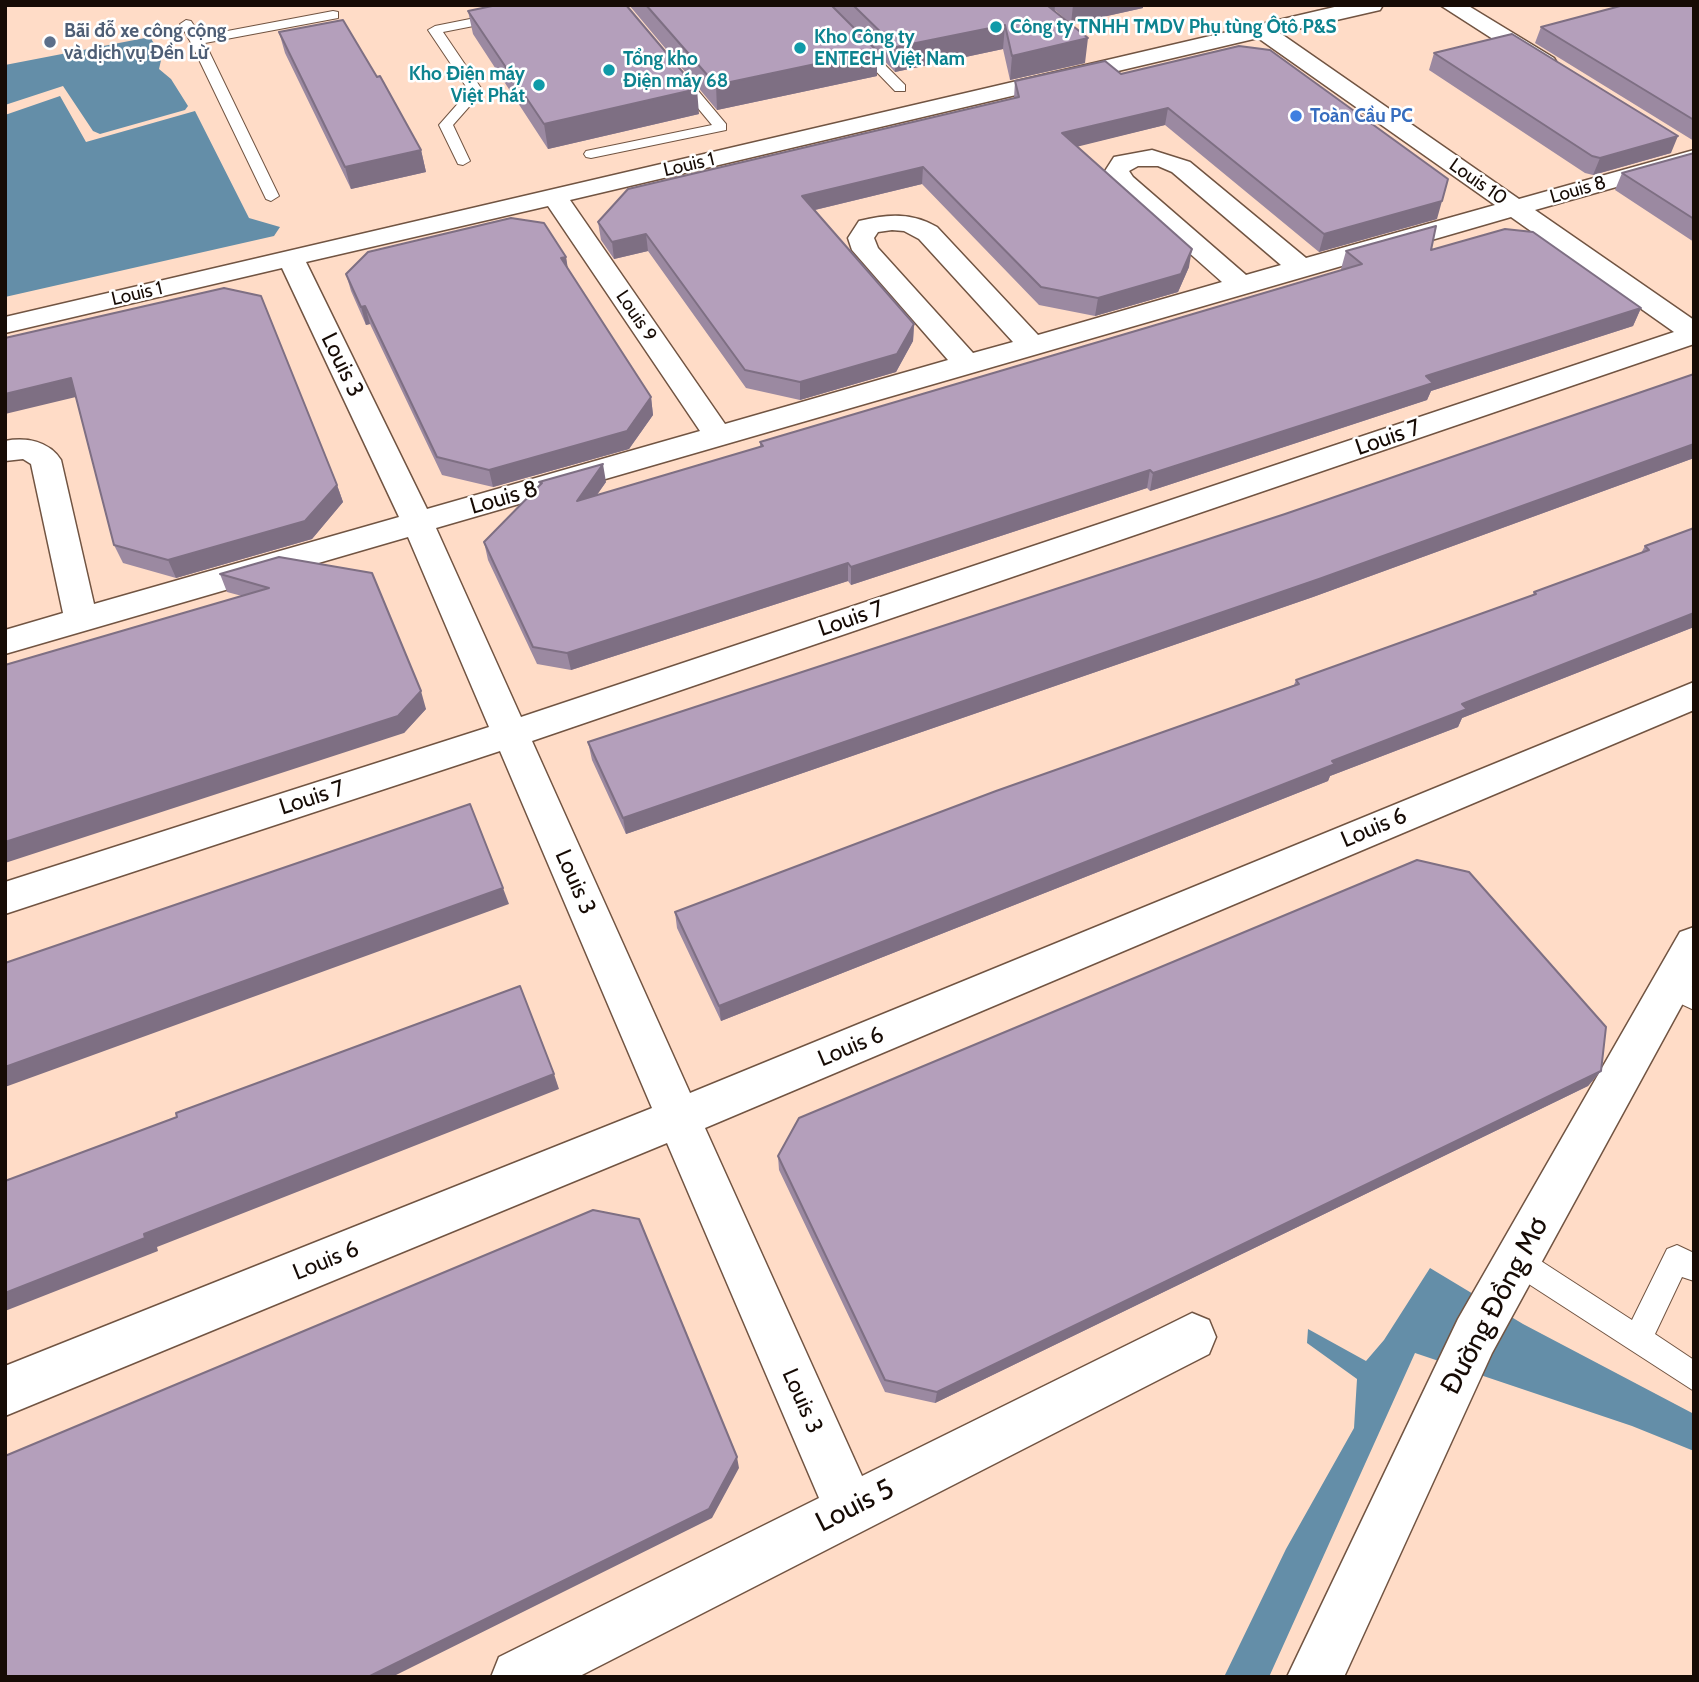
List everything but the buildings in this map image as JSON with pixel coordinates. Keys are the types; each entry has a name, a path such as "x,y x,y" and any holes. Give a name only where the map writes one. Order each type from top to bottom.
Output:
{"street":[{"name":"Louis 1","path":"5,325 1372,5"},
{"path":"1451,5 1564,74"},
{"name":"Louis 10","path":"1262,31 1694,334"},
{"name":"Louis 8","path":"5,641 1515,207 1688,151"},
{"path":"1241,285 1124,183 1118,172 1123,162 1143,156 1164,158 1181,167 1301,268"},
{"name":"Louis 9","path":"555,197 718,436"},
{"path":"967,364 865,250 861,238 868,227 890,220 912,223 928,233 1032,345"},
{"name":"Louis 3","path":"291,258 418,523 850,1509"},
{"name":"Louis 7","path":"5,898 510,734 1694,334"},
{"path":"5,451 34,450 46,460 81,620"},
{"name":"Louis 6","path":"5,1391 679,1118 1694,695"},
{"name":"Đường Đồng Mơ","path":"1315,1677 1475,1336 1517,1261 1682,994 1694,944"},
{"name":"Louis 5","path":"519,1677 1192,1337"}],"lane":[{"path":"463,161 446,125 454,113 475,96 476,91 435,30 559,5"},
{"path":"818,5 900,88"},
{"path":"197,41 333,15"},
{"path":"186,24 197,41 271,196"},
{"path":"591,154 721,127 670,66"},
{"path":"1637,1340 1677,1258 1694,1268"},
{"path":"1517,1261 1694,1377"}],"water":[{"path":"150,37 162,56 159,69 171,79 188,106 185,110 100,134 93,131 63,86 5,105 5,65"},
{"path":"60,96 86,142 195,111 249,218 280,227 274,236 5,297 5,115"},
{"path":"1430,1268 1523,1324 1694,1414 1694,1451 1632,1426 1415,1353 1269,1677 1224,1677 1286,1549 1354,1428 1357,1379 1307,1343 1308,1329 1366,1361 1384,1340"}],"place":[{"name":"Công ty TNHH TMDV Phụ tùng Ôtô P&S","path":"996,27"},
{"name":"Bãi đỗ xe công cộng và dịch vụ Đền Lừ","path":"50,42"},
{"name":"Kho Công ty ENTECH Việt Nam","path":"800,48"},
{"name":"Tổng kho Điện máy 68","path":"609,70"},
{"name":"Kho Điện máy Việt Phát","path":"539,85"},
{"name":"Toàn Cầu PC","path":"1296,116"}]}
